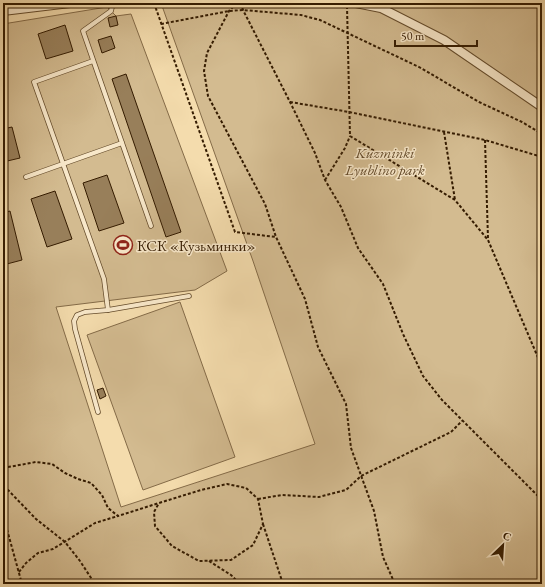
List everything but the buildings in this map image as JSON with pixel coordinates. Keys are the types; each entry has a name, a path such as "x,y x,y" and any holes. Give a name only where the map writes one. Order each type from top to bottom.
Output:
{"street":[{"path":"3,11 70,3"},
{"path":"356,3 382,8 444,40 542,107"}],"lane":[{"path":"113,3 111,10 83,31 151,226"},
{"path":"94,61 34,82 104,279 108,310"},
{"path":"26,177 122,143"},
{"path":"98,412 74,329 74,321 77,315 85,312 108,310 189,296"}],"path":[{"path":"154,3 235,232 276,236"},
{"path":"238,3 230,11 207,53 204,70 208,96 265,204 276,236 305,299 318,347 346,404 352,448 374,511 383,557 395,584"},
{"path":"241,3 243,10 315,153 325,180 341,207 358,248 383,284 423,376 442,400 542,500"},
{"path":"325,180 345,148 350,136 347,3"},
{"path":"162,24 230,11 243,10 301,15 320,20 419,67 479,102 522,122 542,134"},
{"path":"290,102 349,112 485,140 542,157"},
{"path":"444,132 455,200"},
{"path":"350,136 455,200 488,240 542,367"},
{"path":"485,140 488,240"},
{"path":"258,500 282,495 319,497 346,490 361,476 451,432 462,420"},
{"path":"3,468 36,462 52,464 65,473 91,483 102,495 108,508 118,516"},
{"path":"19,572 26,563 38,553 53,549 96,522 201,490 227,484 246,488 258,500 263,524 283,584"},
{"path":"3,487 8,490 36,519 66,542 95,584"},
{"path":"159,503 154,512 155,526 172,546 199,561 231,560 253,545 263,524"},
{"path":"3,515 22,584"},
{"path":"208,561 231,575 240,584"}],"green space":[{"name":"Kuzminki Lyublino park","path":"161,3 542,3 542,584 3,584 3,24 107,7 116,16 131,14 227,271 195,290 56,307 121,507 315,444 253,261"},
{"path":"180,302 235,457 143,490 87,335"}],"place":[{"name":"КСК «Кузьминки»","path":"123,245"}]}
